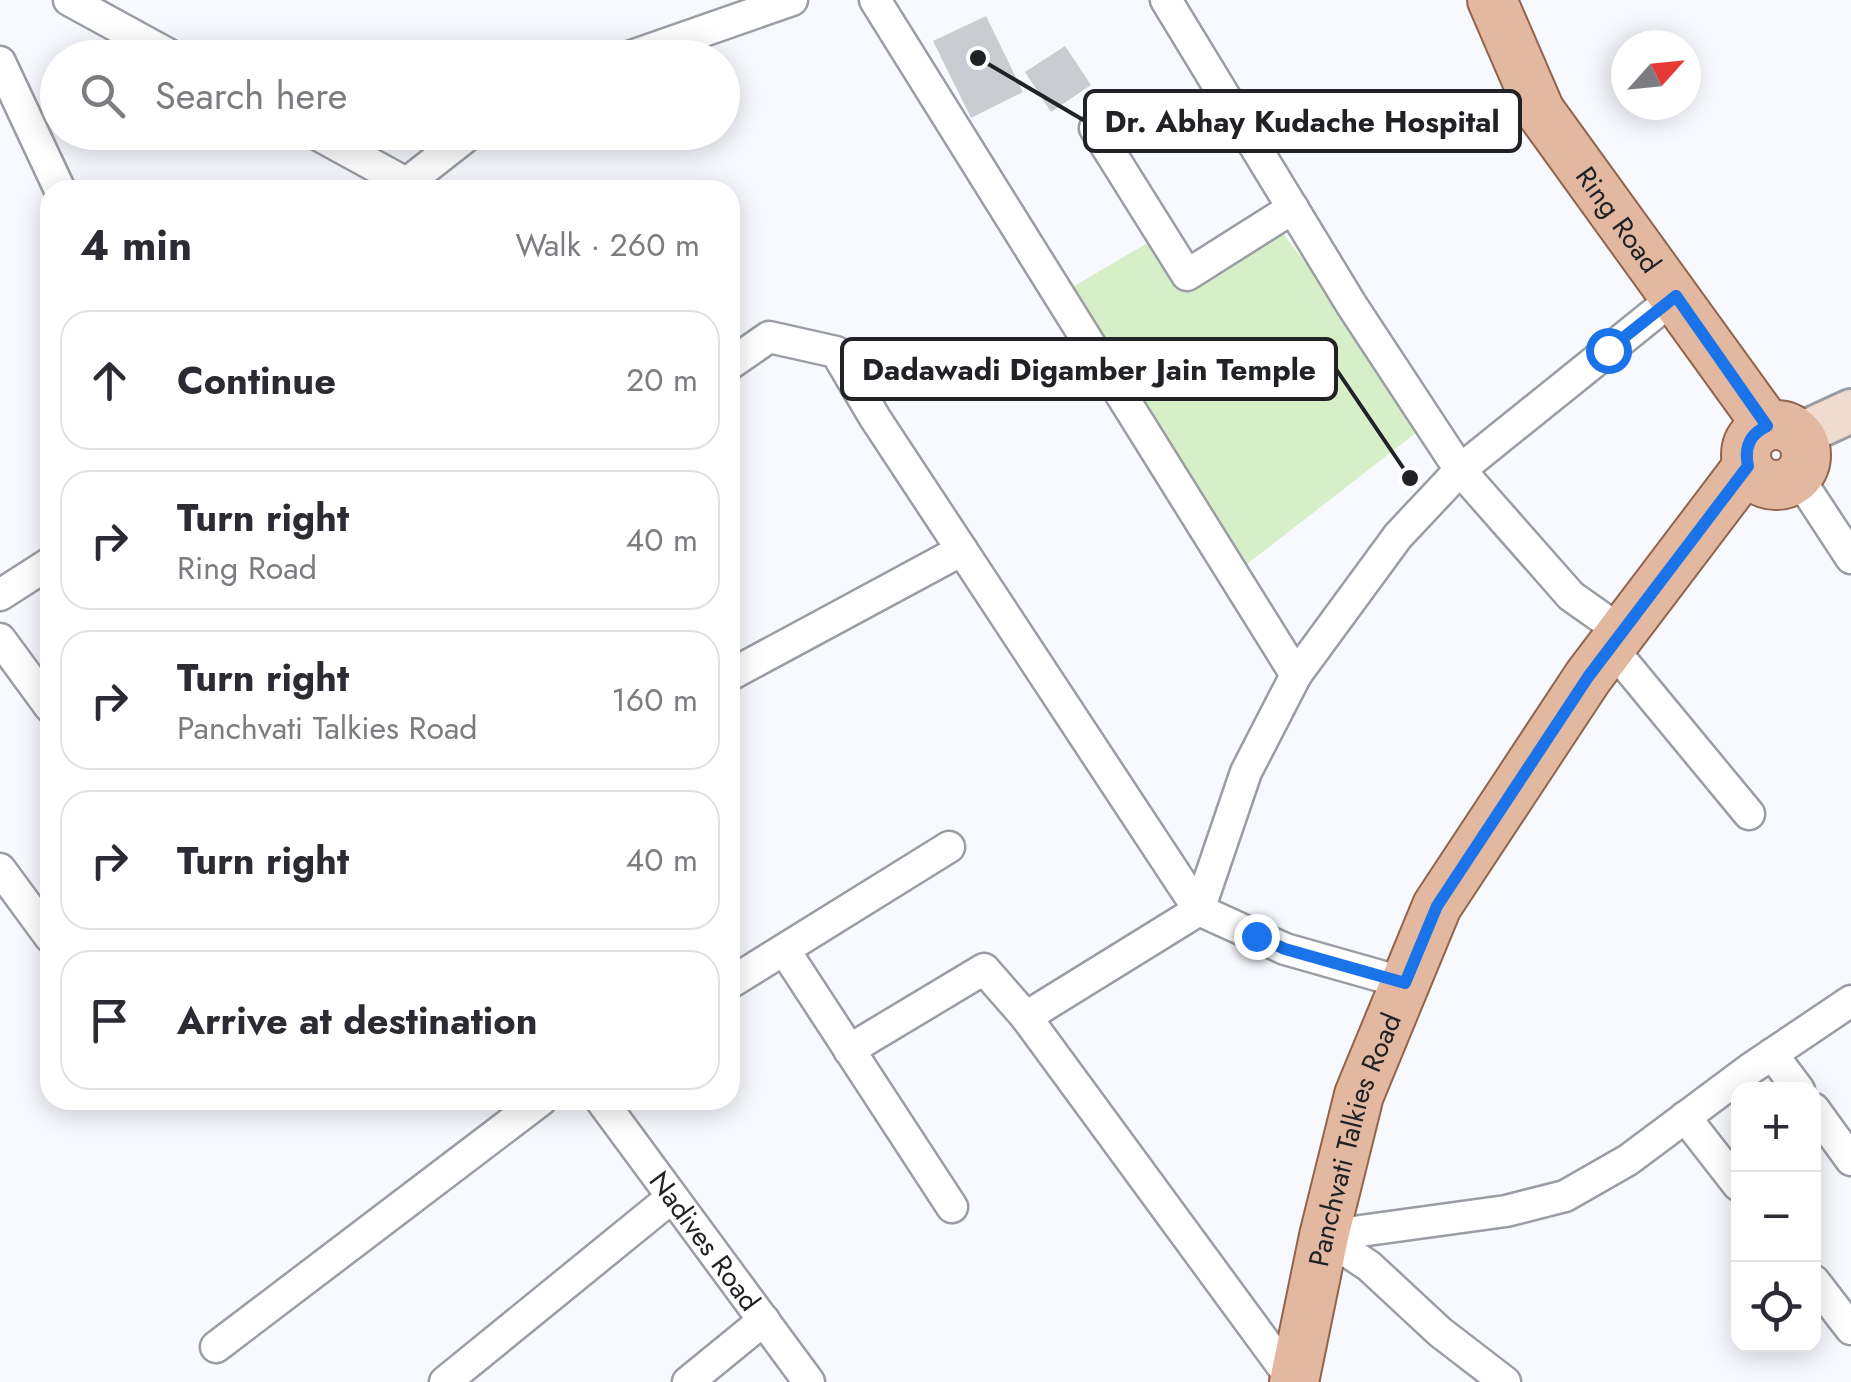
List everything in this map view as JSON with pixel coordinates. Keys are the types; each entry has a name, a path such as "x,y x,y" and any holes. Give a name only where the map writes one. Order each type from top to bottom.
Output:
{"main road":[{"name":"Ring Road","path":"1492,0 1540,111 1676,296 1778,451"},
{"path":"1778,451 1851,411"},
{"name":"Panchvati Talkies Road","path":"1294,1382 1358,1095 1437,906 1617,640 1778,451"}],"street":[{"path":"69,0 142,40"},
{"path":"670,40 752,6 792,0"},
{"path":"876,0 1296,675"},
{"path":"1166,0 1351,304 1460,470 1571,596 1617,640 1749,814"},
{"path":"0,62 40,147"},
{"path":"1096,128 1187,275 1293,208"},
{"path":"41,150 55,180"},
{"path":"342,150 391,180"},
{"path":"409,180 448,150"},
{"path":"1026,1017 1198,910 1246,772 1296,675 1398,536 1460,470 1676,296"},
{"path":"740,357 769,337 836,352 875,418 1198,910 1285,949 1405,983"},
{"path":"1778,451 1851,558"},
{"path":"740,670 962,550"},
{"path":"0,595 40,569"},
{"path":"0,640 40,693"},
{"path":"740,977 949,847"},
{"path":"0,869 40,923"},
{"path":"785,952 952,1207"},
{"path":"849,1050 984,969 1026,1017 1294,1382"},
{"path":"1324,1236 1506,1210 1565,1196 1628,1160 1851,1000"},
{"path":"1772,1054 1793,1082"},
{"path":"216,1347 528,1110"},
{"name":"Nadives Road","path":"607,1110 809,1382"},
{"path":"1685,1117 1731,1177"},
{"path":"1821,1119 1851,1160"},
{"path":"445,1382 671,1198"},
{"path":"1324,1236 1369,1266 1440,1332 1504,1382"},
{"path":"1821,1290 1851,1330"},
{"path":"688,1382 764,1320"}],"green space":[{"path":"1273,221 1430,422 1233,575 1059,295 1161,235 1187,275"}],"building":[{"path":"986,16 1023,92 971,118 933,41"},
{"path":"1065,46 1091,85 1051,112 1025,72"}],"place":[{"name":"Dr. Abhay Kudache Hospital","path":"978,58"},
{"name":"Dadawadi Digamber Jain Temple","path":"1410,478"}],"route":[{"path":"1256,936 1285,949 1405,983 1437,906 1588,677 1748,466 1747,446 1751,437 1767,426 1676,296 1608,350"}]}
